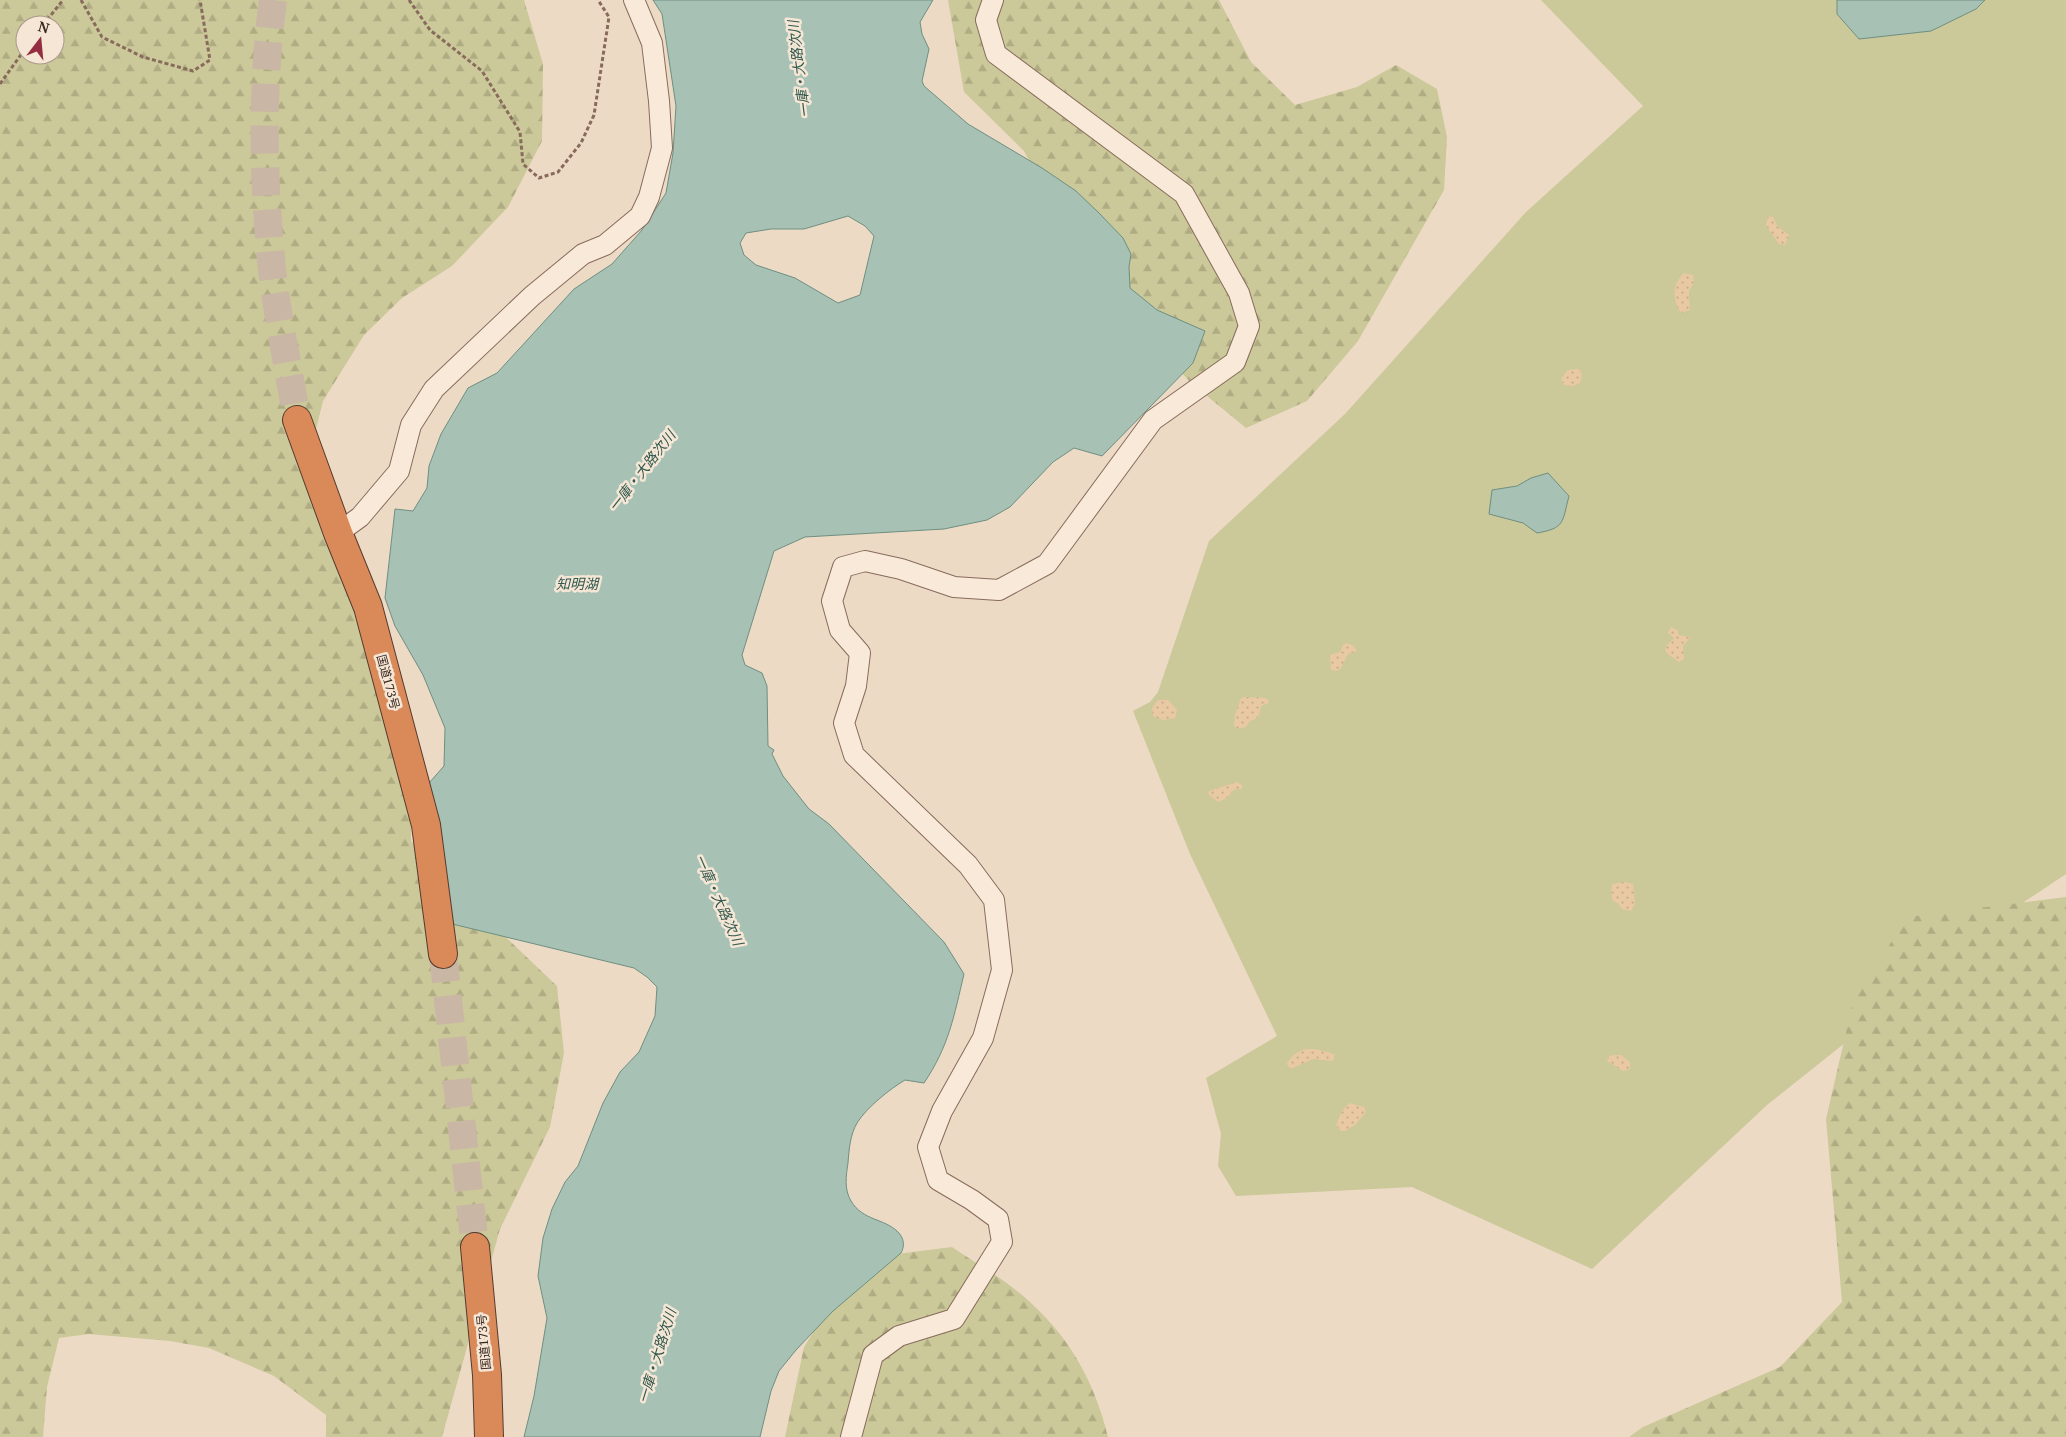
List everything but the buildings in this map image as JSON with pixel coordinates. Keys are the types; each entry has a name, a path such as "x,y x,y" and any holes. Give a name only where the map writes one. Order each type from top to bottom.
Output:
{"highway":[{"name":"国道173号","path":"297,420 338,533 368,607 426,825 443,954"},
{"name":"国道173号","path":"475,1247 487,1375 489,1437"}],"street":[{"path":"338,533 360,517 399,471 411,425 434,389 532,296 583,254 605,245 640,216 650,197 662,148 652,43 634,0"},
{"path":"851,1437 873,1355 900,1336 954,1319 1002,1242 998,1219 972,1200 938,1180 928,1147 942,1111 983,1038 1002,970 994,900 968,865 854,755 844,723 856,686 860,653 840,630 832,601 843,567 865,561 901,568 954,587 999,590 1046,564 1153,420 1235,362 1250,326 1239,293 1184,194 996,54 986,20 993,0"}],"path":[{"path":"51,15 63,0"},
{"path":"82,0 102,37 143,58 193,71 210,60 200,0"},
{"path":"409,0 430,30 482,71 520,132 523,164 539,178 558,172 581,143 594,115 609,17 598,0"},
{"path":"0,84 15,63"}],"green space":[{"path":"0,0 524,0 543,64 542,141 508,207 452,266 402,298 364,335 323,401 308,461 340,550 353,608 377,649 411,800 411,841 494,926 557,986 564,1053 550,1127 500,1229 442,1437 326,1437 326,1415 274,1376 209,1348 170,1341 89,1334 59,1338 47,1387 43,1437 0,1437"},
{"path":"948,0 1219,0 1251,62 1295,105 1357,87 1396,65 1437,89 1447,137 1444,190 1358,341 1307,401 1246,428 1190,382 1095,277 1024,151 964,92"},
{"path":"1541,0 2066,0 2066,874 2012,910 1767,1105 1592,1269 1412,1187 1236,1196 1218,1166 1221,1134 1206,1078 1277,1036 1190,854 1133,711 1150,702 1158,692 1209,541 1345,414 1526,212 1643,106"},
{"path":"2066,897 2066,1437 1629,1437 1643,1427 1780,1367 1842,1302 1826,1119 1854,998 1908,917"},
{"path":"952,1247 1014,1288 1052,1325 1065,1341 1087,1377 1108,1437 785,1437 804,1347 841,1288 897,1254"}],"sand":[{"path":"1768,216 1773,217 1778,227 1789,235 1785,245 1779,244 1766,226"},
{"path":"1684,273 1693,275 1694,283 1689,291 1690,310 1681,313 1676,303 1675,287"},
{"path":"1578,369 1582,373 1580,383 1573,386 1564,385 1561,379 1568,370"},
{"path":"1671,627 1677,630 1679,635 1691,637 1683,646 1684,659 1679,662 1665,650 1674,638 1668,633"},
{"path":"1346,643 1352,645 1357,650 1348,654 1341,668 1337,671 1331,670 1330,655 1340,652"},
{"path":"1241,698 1267,698 1269,703 1261,706 1256,719 1250,721 1246,727 1238,729 1234,726 1235,715"},
{"path":"1158,700 1168,700 1177,710 1175,718 1163,720 1153,716 1152,708"},
{"path":"1237,782 1242,785 1242,789 1235,789 1227,798 1218,802 1209,795 1208,792 1212,790"},
{"path":"1624,882 1633,884 1635,904 1631,911 1622,909 1618,903 1613,901 1612,884"},
{"path":"1307,1049 1335,1054 1333,1061 1313,1059 1293,1068 1288,1068 1287,1063 1293,1056"},
{"path":"1621,1055 1630,1062 1630,1069 1623,1071 1607,1061 1609,1056"},
{"path":"1349,1103 1364,1107 1366,1112 1355,1125 1345,1131 1341,1131 1336,1125 1342,1111"}],"water":[{"name":"知明湖","path":"653,0 933,0 920,22 922,34 929,49 922,81 924,86 968,124 1042,168 1076,191 1123,238 1131,254 1129,267 1130,288 1157,310 1205,331 1193,363 1102,456 1074,448 1053,462 1010,507 987,520 944,529 805,537 774,551 742,655 745,665 762,673 767,686 768,746 774,750 772,754 783,776 809,809 829,824 944,942 964,974 954,1017 945,1043 924,1083 905,1080 893,1088 861,1117 851,1138 846,1187 851,1201 856,1208 867,1216 892,1227 898,1232 903,1239 903,1248 901,1253 833,1311 779,1371 771,1391 760,1437 524,1437 534,1396 547,1318 538,1276 543,1238 552,1209 565,1182 578,1166 603,1103 620,1072 639,1052 655,1016 657,987 634,968 444,922 415,799 444,766 445,728 423,675 395,626 385,598 395,509 413,511 427,488 429,466 441,434 468,388 497,373 574,289 612,264 642,230 666,193 673,153 676,106 662,14","holes":["848,216 865,226 874,236 860,295 838,303 795,278 756,265 744,255 740,243 746,233 771,229 804,229"]},
{"path":"1837,0 1985,0 1976,9 1931,31 1859,39 1837,14"},
{"path":"1548,473 1569,496 1563,518 1558,526 1537,533 1523,523 1489,514 1492,490 1517,486 1531,478"}],"tunnel":[{"path":"273,0 265,101 265,168 274,289 297,420"},
{"path":"443,954 475,1247"}],"water label":[{"name":"一庫・大路次川","path":"799,69"},
{"name":"一庫・大路次川","path":"642,471"},
{"name":"一庫・大路次川","path":"719,900"},
{"name":"一庫・大路次川","path":"657,1356"}]}
